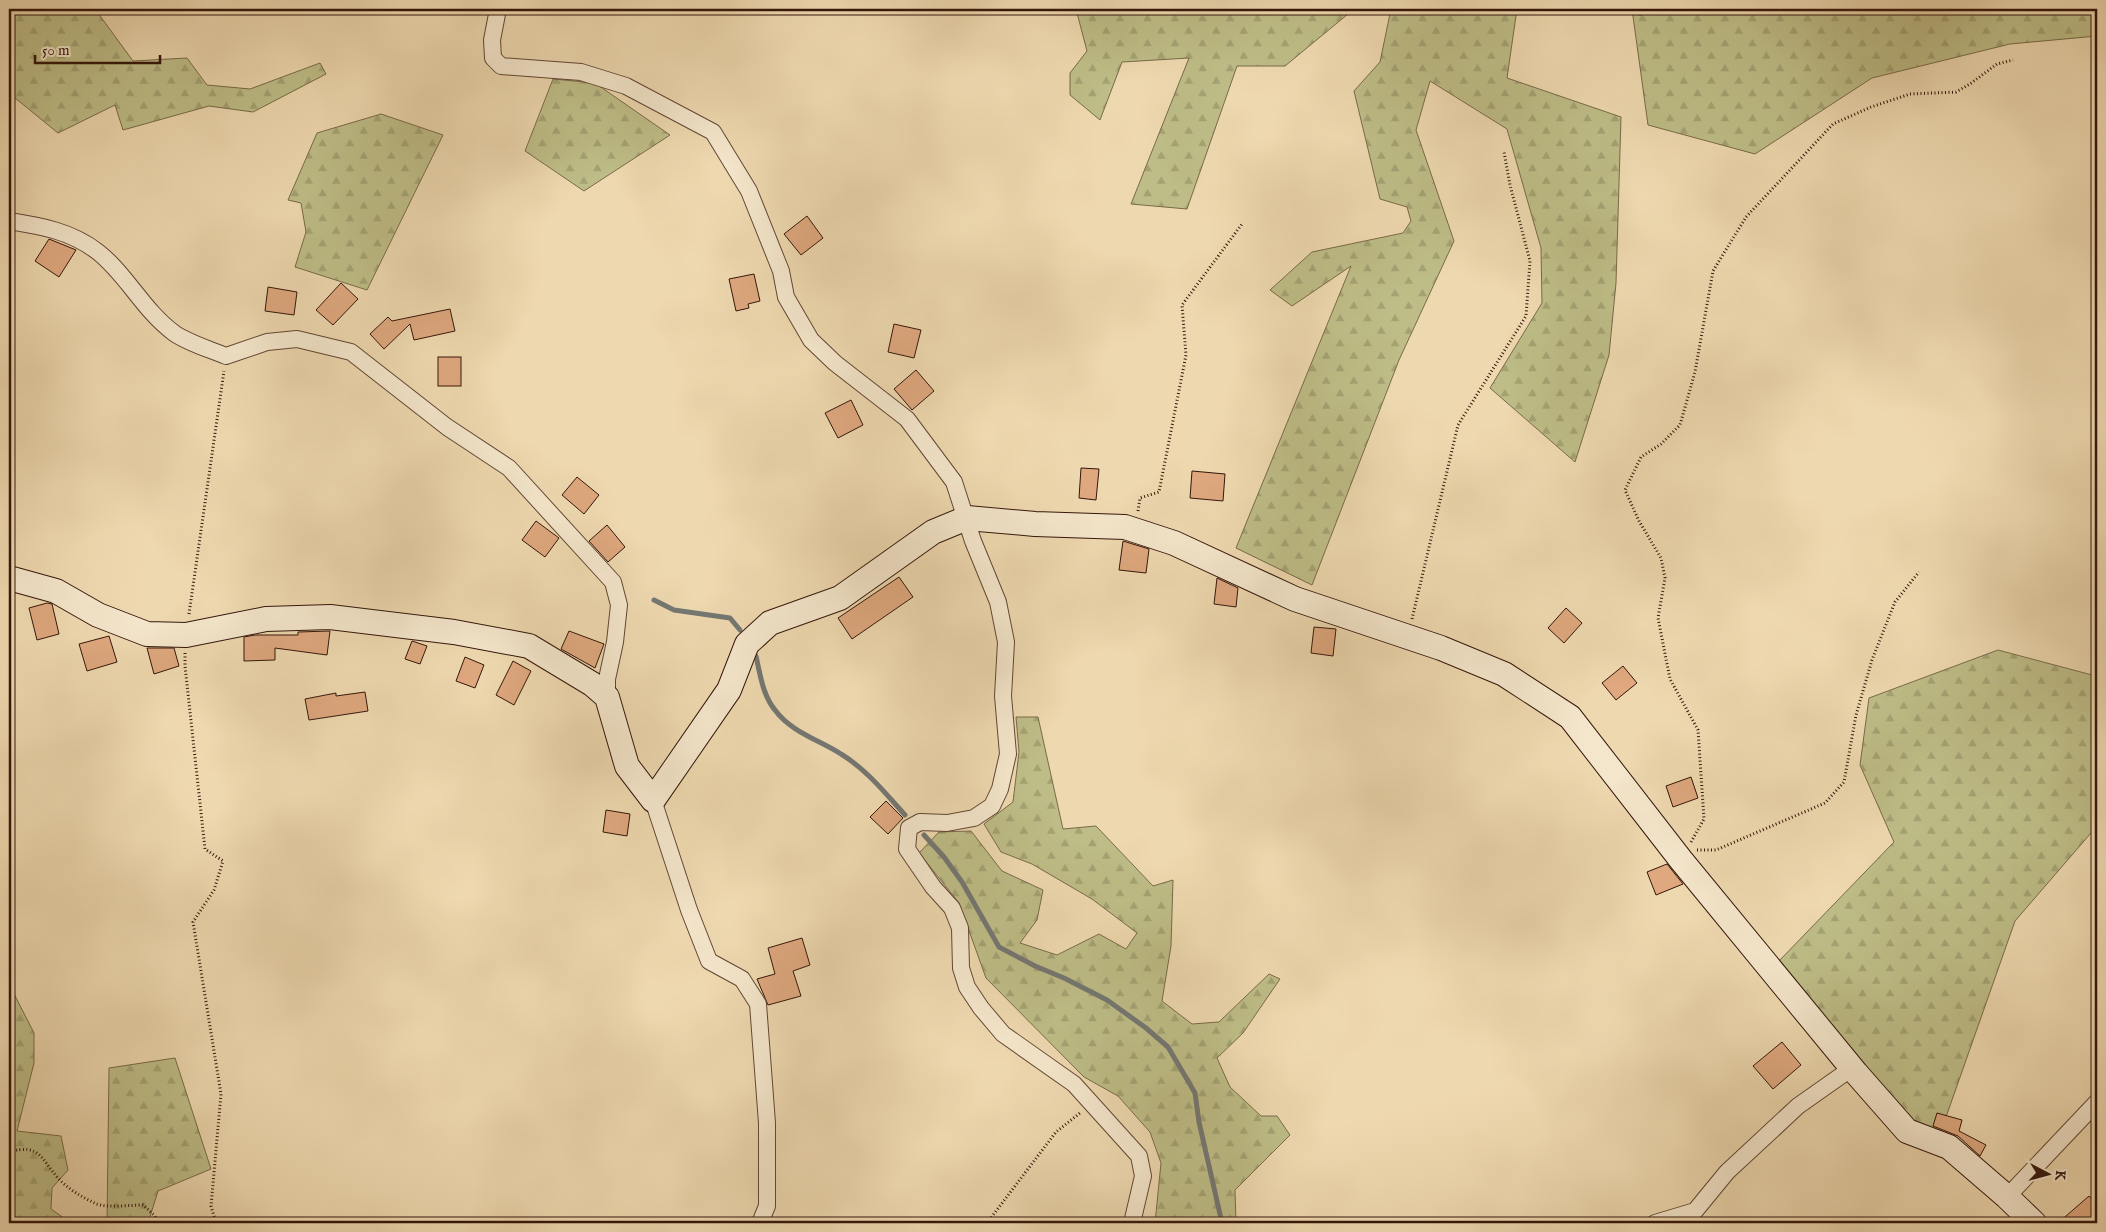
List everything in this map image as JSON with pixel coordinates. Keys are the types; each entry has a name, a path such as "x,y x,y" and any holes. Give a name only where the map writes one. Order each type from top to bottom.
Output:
{"street":[{"path":"498,9 492,40 493,58 501,66 581,72 626,86 712,132 749,190 781,272 786,297 807,334 835,363 907,419 954,482 973,541 998,602 1006,642 1003,696 1008,754 1000,789 992,806 974,818 947,823 920,822 909,828 907,848 933,887 952,908 960,928 961,968 967,987 981,1008 1003,1034 1074,1084 1139,1156 1143,1176 1132,1223"},
{"path":"9,221 48,227 72,236 98,252 149,310 175,333 226,356 267,342 297,339 351,352 448,427 509,468 613,582 619,605 615,642 607,679 607,697 627,766 653,800 709,961 742,980 758,1004 767,1123 766,1206 760,1223"},
{"path":"653,800 729,690 746,644 770,623 840,598 933,532 967,518 1035,524 1125,527 1174,543 1295,599 1442,648 1504,674 1570,717 1684,856 1852,1068 1908,1131 1949,1147 2034,1223"},
{"path":"9,578 56,591 98,615 147,634 186,635 266,620 330,618 454,632 529,646 592,684 607,697"},
{"path":"1654,1223 1695,1211 1728,1172 1798,1106 1852,1068"},
{"path":"2007,1197 2097,1102"}],"path":[{"path":"1634,9 1640,14 1643,9"},
{"path":"1684,856 1704,819 1698,730 1670,679 1658,618 1665,578 1661,558 1639,521 1625,490 1641,457 1661,444 1680,425 1694,372 1713,271 1746,217 1833,124 1871,107 1910,94 1956,92 1997,64 2013,60"},
{"path":"1408,636 1458,425 1526,316 1530,261 1510,185 1504,152"},
{"path":"1144,533 1137,515 1140,498 1159,492 1186,355 1182,305 1242,224"},
{"path":"216,1223 211,1206 221,1094 193,922 214,890 223,861 206,849 185,666 186,635 226,356"},
{"path":"1684,856 1716,850 1825,803 1844,782 1856,714 1872,660 1895,602 1919,572"},
{"path":"987,1223 1056,1132 1092,1103"},
{"path":"9,1152 20,1149 41,1154 58,1179 77,1194 99,1205 143,1205 155,1216 157,1223"}],"green space":[{"path":"9,9 95,9 133,61 187,58 207,85 250,89 320,63 326,74 253,112 209,106 123,130 115,105 58,133 9,93"},
{"path":"1076,9 1354,9 1285,66 1237,66 1187,209 1131,204 1189,58 1122,62 1100,120 1070,95 1070,73 1087,51"},
{"path":"1391,9 1517,9 1507,78 1621,117 1616,283 1609,355 1575,462 1490,388 1542,303 1541,248 1507,129 1430,81 1416,130 1454,241 1399,360 1312,585 1236,548 1351,266 1292,306 1270,290 1312,252 1403,233 1411,221 1407,207 1380,199 1354,91 1380,62"},
{"path":"1632,9 2097,9 2097,36 2010,44 1872,78 1755,154 1648,125"},
{"path":"553,79 595,83 670,135 584,191 525,151"},
{"path":"381,114 443,135 367,290 295,267 306,232 301,203 288,200 317,133"},
{"path":"1998,650 2092,675 2097,673 2097,826 2015,921 1940,1134 1912,1123 1778,962 1894,842 1860,765 1869,698"},
{"path":"1016,717 1038,717 1063,829 1096,826 1153,886 1173,880 1171,946 1162,1001 1192,1024 1219,1022 1269,974 1280,979 1243,1033 1217,1058 1230,1087 1261,1116 1277,1116 1290,1135 1235,1190 1236,1223 1155,1223 1161,1163 1150,1132 1118,1096 1084,1077 986,978 959,903 919,853 939,832 971,831 1002,871 1043,890 1037,920 1020,943 1057,955 1099,934 1126,949 1137,933 1092,899 1032,864 1001,852 984,824 1013,802 1019,752"},
{"path":"9,984 34,1033 34,1063 17,1131 61,1136 68,1170 52,1188 51,1209 71,1223 9,1223"},
{"path":"175,1058 211,1169 158,1191 148,1223 107,1223 109,1068"}],"building":[{"path":"807,216 823,238 801,255 784,234"},
{"path":"49,239 76,250 59,277 35,261"},
{"path":"754,274 760,301 748,304 749,308 736,311 729,279"},
{"path":"341,283 358,299 333,325 316,310"},
{"path":"268,287 297,292 294,315 265,311"},
{"path":"450,309 455,331 414,340 410,324 384,349 370,334 388,317 392,321"},
{"path":"894,324 921,330 914,358 888,352"},
{"path":"438,357 461,357 461,386 438,386"},
{"path":"916,370 934,391 912,410 894,389"},
{"path":"851,400 863,425 838,438 825,413"},
{"path":"1081,468 1099,469 1096,500 1079,498"},
{"path":"1192,471 1225,474 1223,501 1190,498"},
{"path":"577,477 599,495 584,514 562,495"},
{"path":"536,521 559,538 545,557 522,540"},
{"path":"607,525 625,547 608,562 589,541"},
{"path":"1123,541 1149,549 1146,573 1119,570"},
{"path":"899,577 913,597 852,639 838,618"},
{"path":"1217,578 1238,588 1236,607 1214,604"},
{"path":"47,603 52,604 59,634 37,640 29,608"},
{"path":"1566,608 1582,623 1564,643 1548,628"},
{"path":"1314,627 1336,629 1333,656 1311,653"},
{"path":"330,631 327,655 275,648 275,660 244,661 244,637 255,635 298,635 298,632"},
{"path":"569,631 604,644 595,668 561,649"},
{"path":"109,636 117,662 87,671 79,644"},
{"path":"412,641 427,646 420,664 405,659"},
{"path":"147,648 174,648 179,666 154,674"},
{"path":"465,657 484,665 475,688 456,681"},
{"path":"513,661 531,671 514,705 496,695"},
{"path":"1623,666 1637,683 1616,700 1602,683"},
{"path":"365,692 368,711 309,720 305,699 336,693 336,696"},
{"path":"1691,777 1698,798 1673,807 1666,786"},
{"path":"886,801 903,818 888,834 870,817"},
{"path":"606,810 630,814 627,836 603,832"},
{"path":"1667,864 1683,884 1656,895 1647,872"},
{"path":"802,938 810,965 793,971 801,996 768,1005 757,979 775,974 768,948"},
{"path":"1782,1042 1801,1065 1773,1089 1753,1066"},
{"path":"1937,1113 1962,1120 1959,1131 1986,1145 1980,1156 1958,1136 1933,1126"},
{"path":"2089,1196 2097,1205 2097,1223 2058,1223"}],"waterway":[{"path":"654,600 674,610 730,618 740,630"},
{"path":"756,656 762,684 771,704 782,718 797,730 841,754 859,767 905,815"},
{"path":"924,835 944,857 962,882 999,947 1107,1000 1146,1028 1168,1047 1195,1093 1199,1122 1222,1223"}]}
